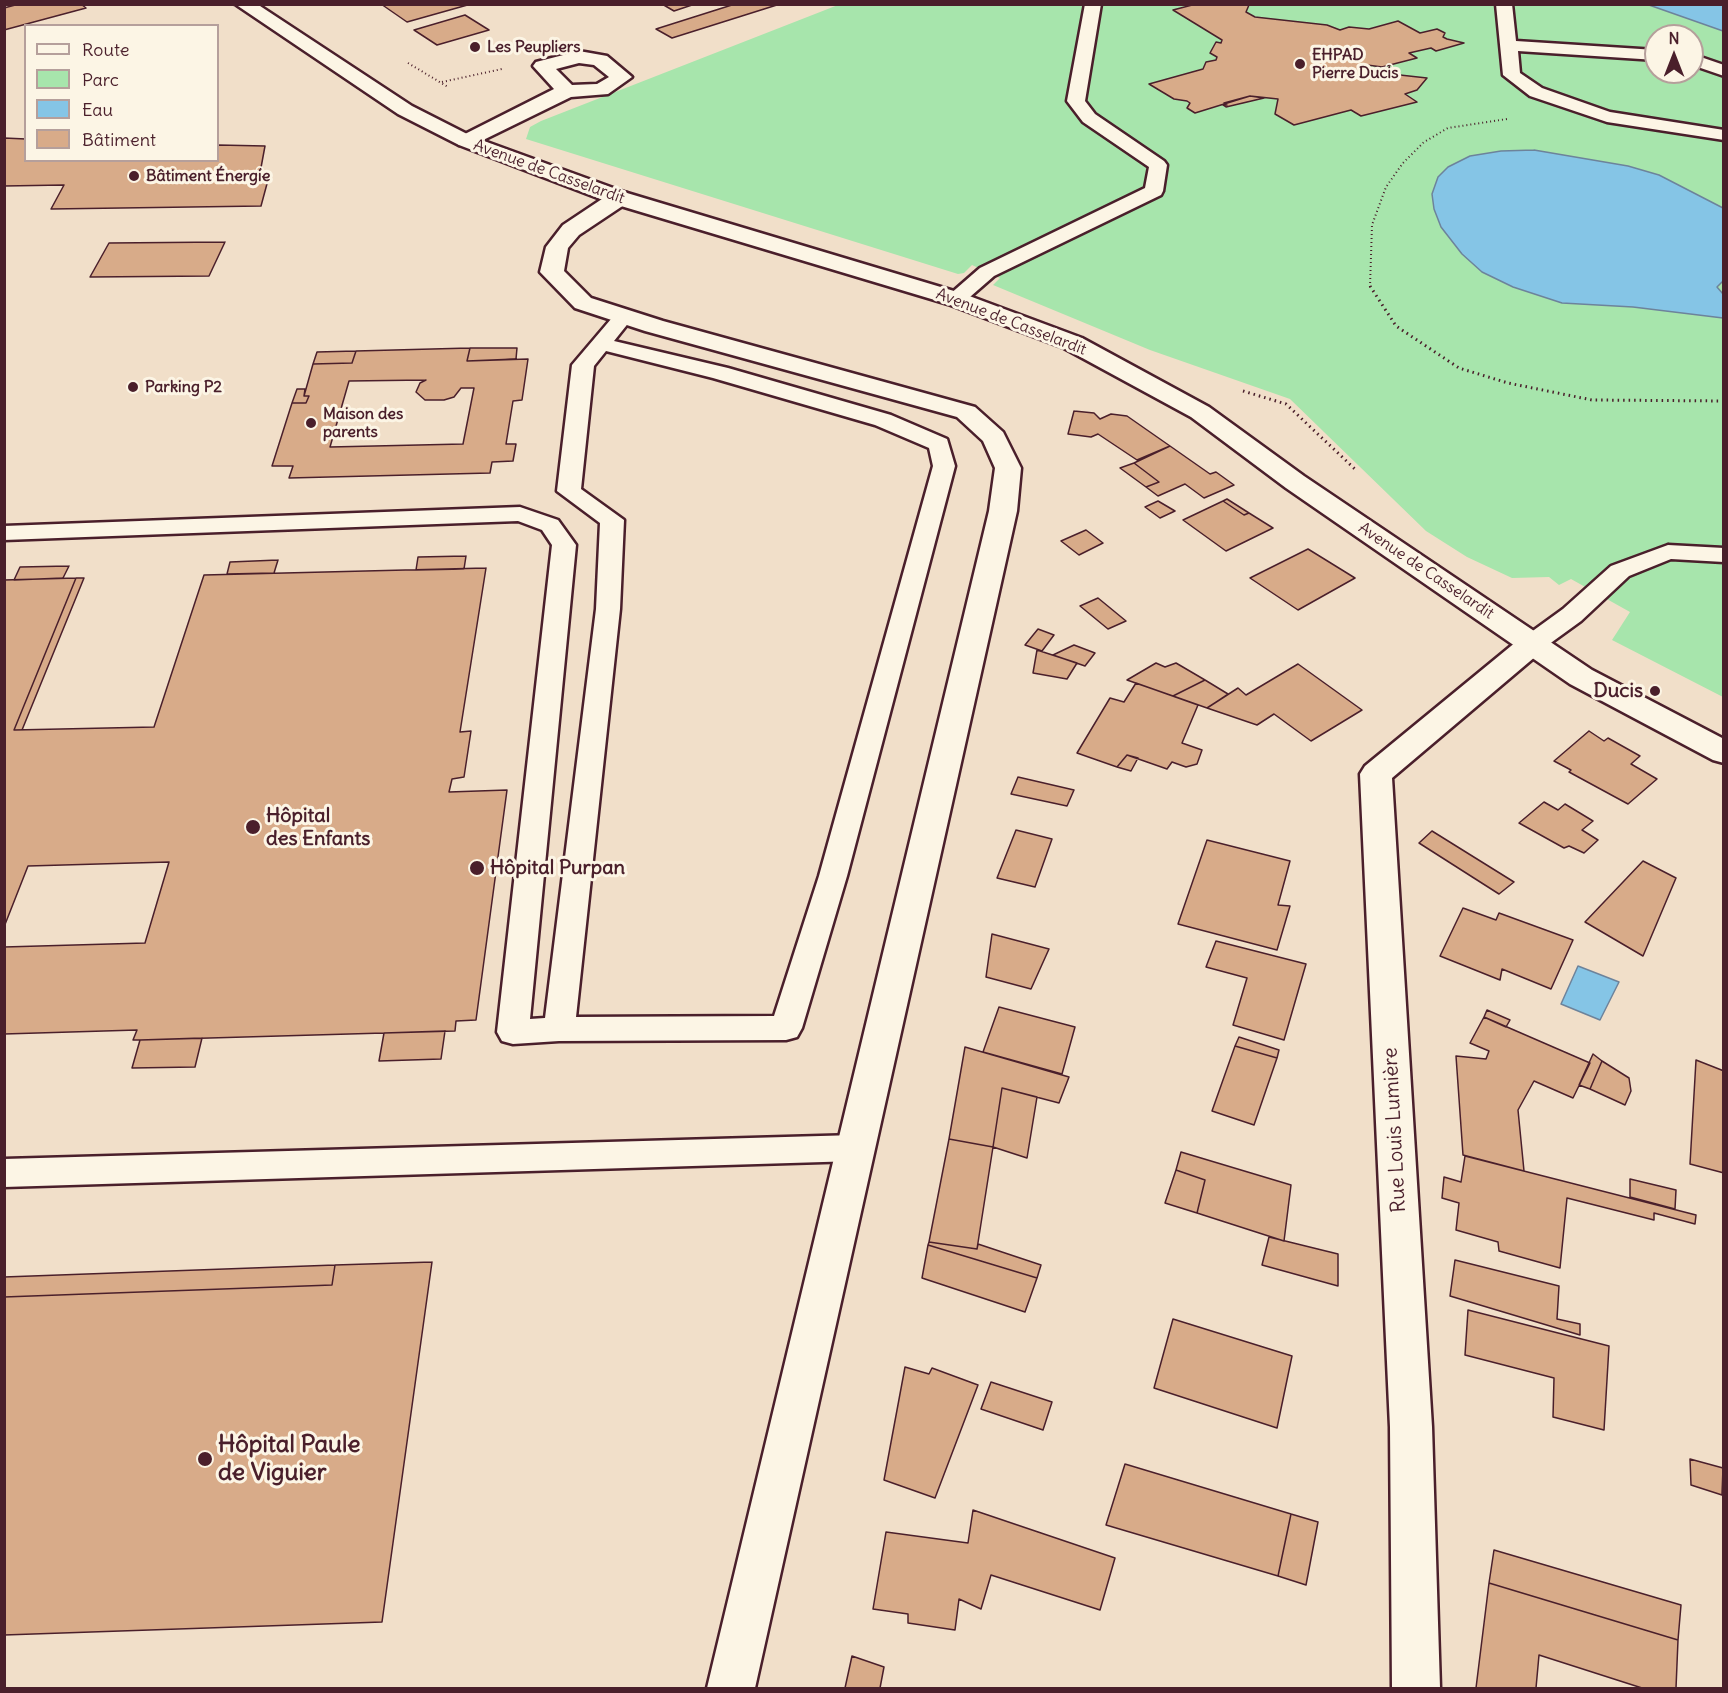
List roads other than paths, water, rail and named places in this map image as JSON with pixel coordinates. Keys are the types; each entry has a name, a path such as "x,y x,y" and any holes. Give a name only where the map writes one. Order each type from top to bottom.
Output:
{"street":[{"name":"Avenue de Casselardit","path":"244,4 405,110 466,141 619,198 956,299 1073,343 1200,412 1295,482 1591,683 1724,753"},
{"path":"466,141 567,92 601,90 622,77 600,60 579,57 543,66 567,92"},
{"path":"619,198 571,230 556,247 552,272 572,294 584,303 677,332 966,412 994,438 1008,468 1000,523 731,1689"},
{"name":"Rue Louis Lumière","path":"1416,1689 1411,1427 1376,774 1532,644"}],"lane":[{"path":"956,299 987,272 1154,191 1158,165 1089,118 1076,101 1093,4"},
{"path":"1504,4 1512,75 1536,92 1607,117 1724,135"},
{"path":"1509,45 1644,54"},
{"path":"1704,64 1724,71"},
{"path":"559,1029 608,609 612,520 569,490 583,365 624,316"},
{"path":"4,533 520,514 550,525 564,545 513,1032 559,1029 786,1028 833,876 944,466 939,444 882,420 720,373 602,344"},
{"path":"1532,644 1555,625 1572,615 1620,571 1668,552 1724,555"},
{"path":"4,1173 856,1148"}],"water":[{"path":"1649,5 1723,5 1723,31"},
{"path":"1534,150 1628,166 1659,175 1723,208 1723,281 1717,287 1723,294 1723,318 1633,307 1562,303 1513,287 1482,272 1462,254 1441,227 1434,209 1432,194 1438,177 1448,167 1470,156 1501,151"},
{"path":"1578,966 1619,982 1600,1020 1561,1004"}],"place":[{"name":"Les Peupliers","path":"475,47"},
{"name":"EHPAD Pierre Ducis","path":"1300,64"},
{"name":"Bâtiment Énergie","path":"134,176"},
{"name":"Parking P2","path":"133,387"},
{"name":"Maison des parents","path":"311,423"},
{"name":"Ducis","path":"1655,691"},
{"name":"Hôpital des Enfants","path":"253,827"},
{"name":"Hôpital Purpan","path":"477,868"},
{"name":"Hôpital Paule de Viguier","path":"205,1459"}]}
